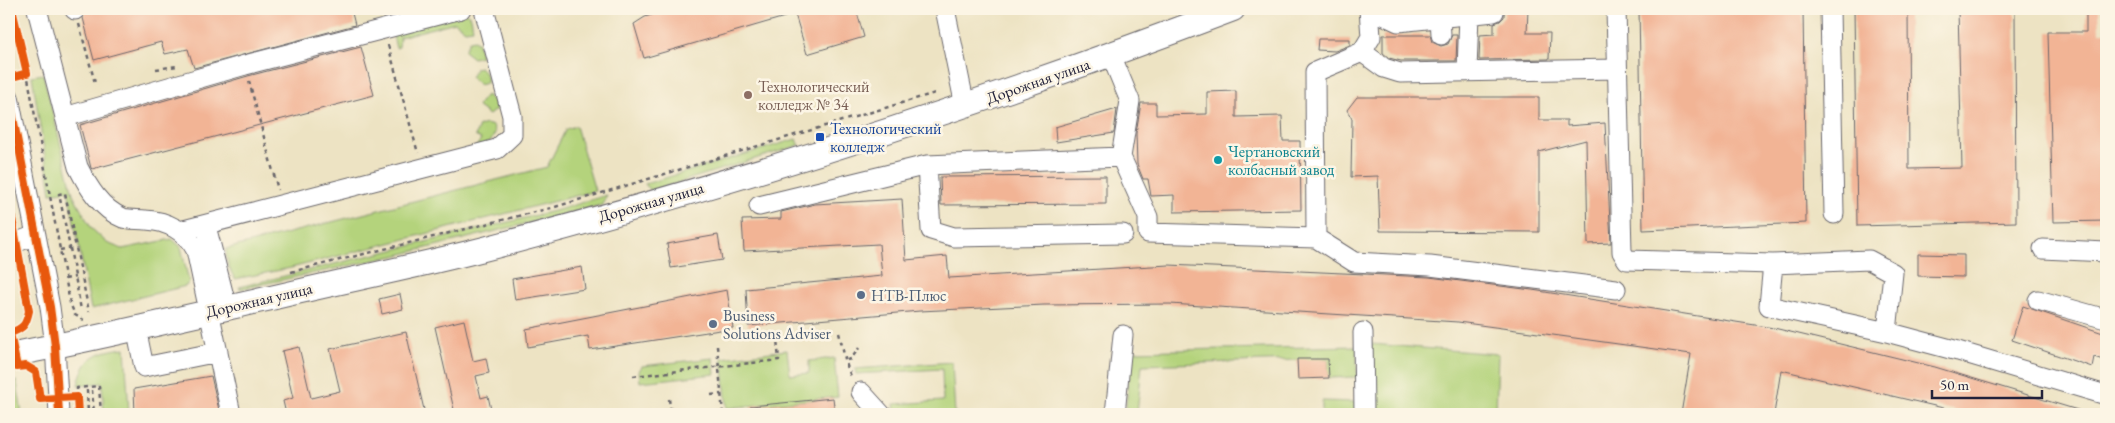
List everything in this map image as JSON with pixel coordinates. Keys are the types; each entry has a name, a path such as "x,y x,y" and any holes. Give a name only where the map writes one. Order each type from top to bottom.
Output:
{"main road":[{"name":"Дорожная улица","path":"9,355 218,310 501,244 629,209 965,106 1111,55 1233,9"}],"street":[{"path":"38,9 64,117 78,167 87,184 106,206 124,218 150,220 167,224 190,239 196,250 218,310"},
{"path":"64,117 245,65 461,9"},
{"path":"180,231 206,226 497,149 512,135 512,116 484,9"},
{"path":"945,9 965,106"},
{"path":"1316,238 1315,72 1362,52 1372,37 1370,9 1398,22 1440,27 1469,14 1494,12"},
{"path":"1616,9 1622,252 1627,260 1772,264 1869,260 1893,273 1886,332"},
{"path":"1830,9 1834,214"},
{"path":"1467,71 1469,14"},
{"path":"1362,52 1384,68 1400,73 1616,69"},
{"path":"1111,55 1130,100 1121,157 1148,217 1148,233 1316,238 1354,262 1430,266 1616,289"},
{"path":"9,97 55,346 59,414"},
{"path":"760,206 926,165 1121,157"},
{"path":"926,165 931,230 954,237 1123,234"},
{"path":"206,226 218,310 218,352 231,414"},
{"path":"9,240 36,235"},
{"path":"9,245 36,235"},
{"path":"2043,249 2106,252"},
{"path":"1772,264 1769,306 1886,332 1958,351 2106,395"},
{"path":"2038,300 2106,319"},
{"path":"136,328 144,367 218,352"},
{"path":"1364,332 1364,414"},
{"path":"1115,414 1123,335"},
{"path":"860,392 881,414"}],"path":[{"path":"12,9 27,73 72,312 80,320 93,318"},
{"path":"75,9 95,83"},
{"path":"384,28 422,169"},
{"path":"245,65 282,206"},
{"path":"286,273 572,202 935,93"},
{"path":"82,310 59,194 65,193 89,312"},
{"path":"60,250 70,248"},
{"path":"65,279 75,277"},
{"path":"9,326 10,332 22,329 26,324 29,312"},
{"path":"839,333 848,370"},
{"path":"633,376 779,360 777,339"},
{"path":"717,346 723,414"},
{"path":"846,360 851,359 859,348"},
{"path":"34,369 40,399"},
{"path":"78,414 76,388 100,386 101,414"},
{"path":"87,390 88,414"},
{"path":"92,390 94,414"},
{"path":"9,393 12,414"},
{"path":"711,395 721,394"},
{"path":"669,399 671,414"}],"green space":[{"path":"466,13 471,17 473,29 465,30 455,22 400,37 399,47 396,48 392,32"},
{"path":"474,40 478,43 481,56 473,58 464,51 469,41"},
{"path":"480,67 484,71 488,82 480,85 470,77 476,68"},
{"path":"43,74 73,194 91,228 107,243 122,249 172,239 181,247 189,282 186,286 91,309 68,190 51,193 32,76"},
{"path":"486,95 494,101 496,109 489,115 477,106"},
{"path":"486,124 493,126 495,133 491,141 475,149 481,139 475,136 479,126"},
{"path":"576,126 595,191 291,268 235,279 230,268 226,249 547,167 566,129"},
{"path":"796,139 800,145 651,191 645,184"},
{"path":"607,195 602,205 394,256 240,289 239,287 558,210"},
{"path":"1371,344 1498,354 1496,414 1372,414"},
{"path":"1357,346 1357,377 1329,378 1328,359 1142,365 1137,414 1125,414 1132,351"},
{"path":"125,348 129,414 104,414 102,383 78,385 81,375 89,361 100,353"},
{"path":"787,350 790,375 809,373 809,361 834,358 838,397 727,408 722,358"},
{"path":"713,358 715,374 640,382 639,371 642,366"},
{"path":"952,362 955,414 895,414 894,404 943,401 942,369 856,374 855,369"},
{"path":"17,381 22,414 9,414 9,382"},
{"path":"1322,401 1357,402 1357,414 1322,414"}],"building":[{"path":"86,9 351,9 355,25 194,68 188,49 165,54 161,42 94,60 83,18"},
{"path":"671,9 856,9 864,37 807,54 795,14 644,58 634,24 645,17"},
{"path":"1504,9 1528,9 1527,33 1550,33 1549,59 1479,60 1480,35 1494,34 1494,23 1504,17"},
{"path":"1639,9 1803,9 1806,223 1643,230"},
{"path":"1854,9 1908,9 1909,169 1962,168 1958,9 2015,9 2016,222 1857,226"},
{"path":"2086,9 2099,9 2100,32 2106,32 2106,221 2053,222 2048,32 2086,32"},
{"path":"1383,35 1430,35 1432,42 1441,46 1448,44 1452,35 1457,35 1456,61 1401,61 1389,58 1383,53"},
{"path":"1318,39 1350,39 1350,45 1335,51 1317,50"},
{"path":"361,47 374,95 91,168 80,125 248,76"},
{"name":"Чертановский колбасный завод","path":"1236,91 1236,117 1282,116 1283,141 1300,141 1301,210 1174,212 1174,195 1151,196 1148,179 1143,179 1137,164 1136,133 1141,103 1156,103 1156,115 1207,114 1207,92"},
{"path":"1357,97 1539,97 1539,120 1567,120 1567,126 1605,123 1611,243 1588,244 1586,140 1539,152 1539,232 1380,231 1378,176 1351,177 1352,119 1347,110"},
{"path":"1117,109 1114,133 1056,142 1055,127"},
{"path":"1106,176 1106,204 941,205 940,177"},
{"path":"902,199 906,260 947,256 949,278 1169,265 1429,277 1532,290 1774,328 1935,367 2081,411 2080,414 1969,414 1781,370 1774,414 1681,414 1691,354 1458,322 1170,304 1044,305 920,311 748,326 746,289 882,276 879,244 744,251 742,220 781,219 781,212 815,204"},
{"path":"718,235 722,260 671,268 667,244"},
{"path":"1918,254 1964,255 1964,277 1918,276"},
{"path":"582,267 585,289 515,300 512,279"},
{"path":"727,290 733,328 590,350 588,336 528,347 526,329"},
{"path":"400,294 403,309 382,314 379,299"},
{"path":"2023,306 2106,334 2106,361 2094,357 2092,367 2012,340"},
{"path":"464,320 473,361 486,358 489,373 476,376 481,398 488,396 492,414 455,414 435,327"},
{"path":"406,332 425,414 286,414 283,401 293,398 282,351 299,347 311,398 340,391 330,349"},
{"path":"1297,359 1328,359 1329,378 1298,379"},
{"path":"211,376 220,414 135,414 134,389"},
{"path":"833,398 835,414 751,414 751,406"}],"cycle path":[{"path":"9,78 27,73 12,9"},
{"path":"9,97 50,307 55,346 59,414"},
{"path":"9,202 29,311 24,325 10,333 17,367 26,366 36,372 40,399 77,397 78,414"}],"place":[{"name":"Технологический колледж № 34","path":"748,95"},
{"name":"Технологический колледж","path":"820,137"},
{"name":"Чертановский колбасный завод","path":"1218,160"},
{"name":"НТВ-Плюс","path":"861,295"},
{"name":"Business Solutions Adviser","path":"713,324"}]}
